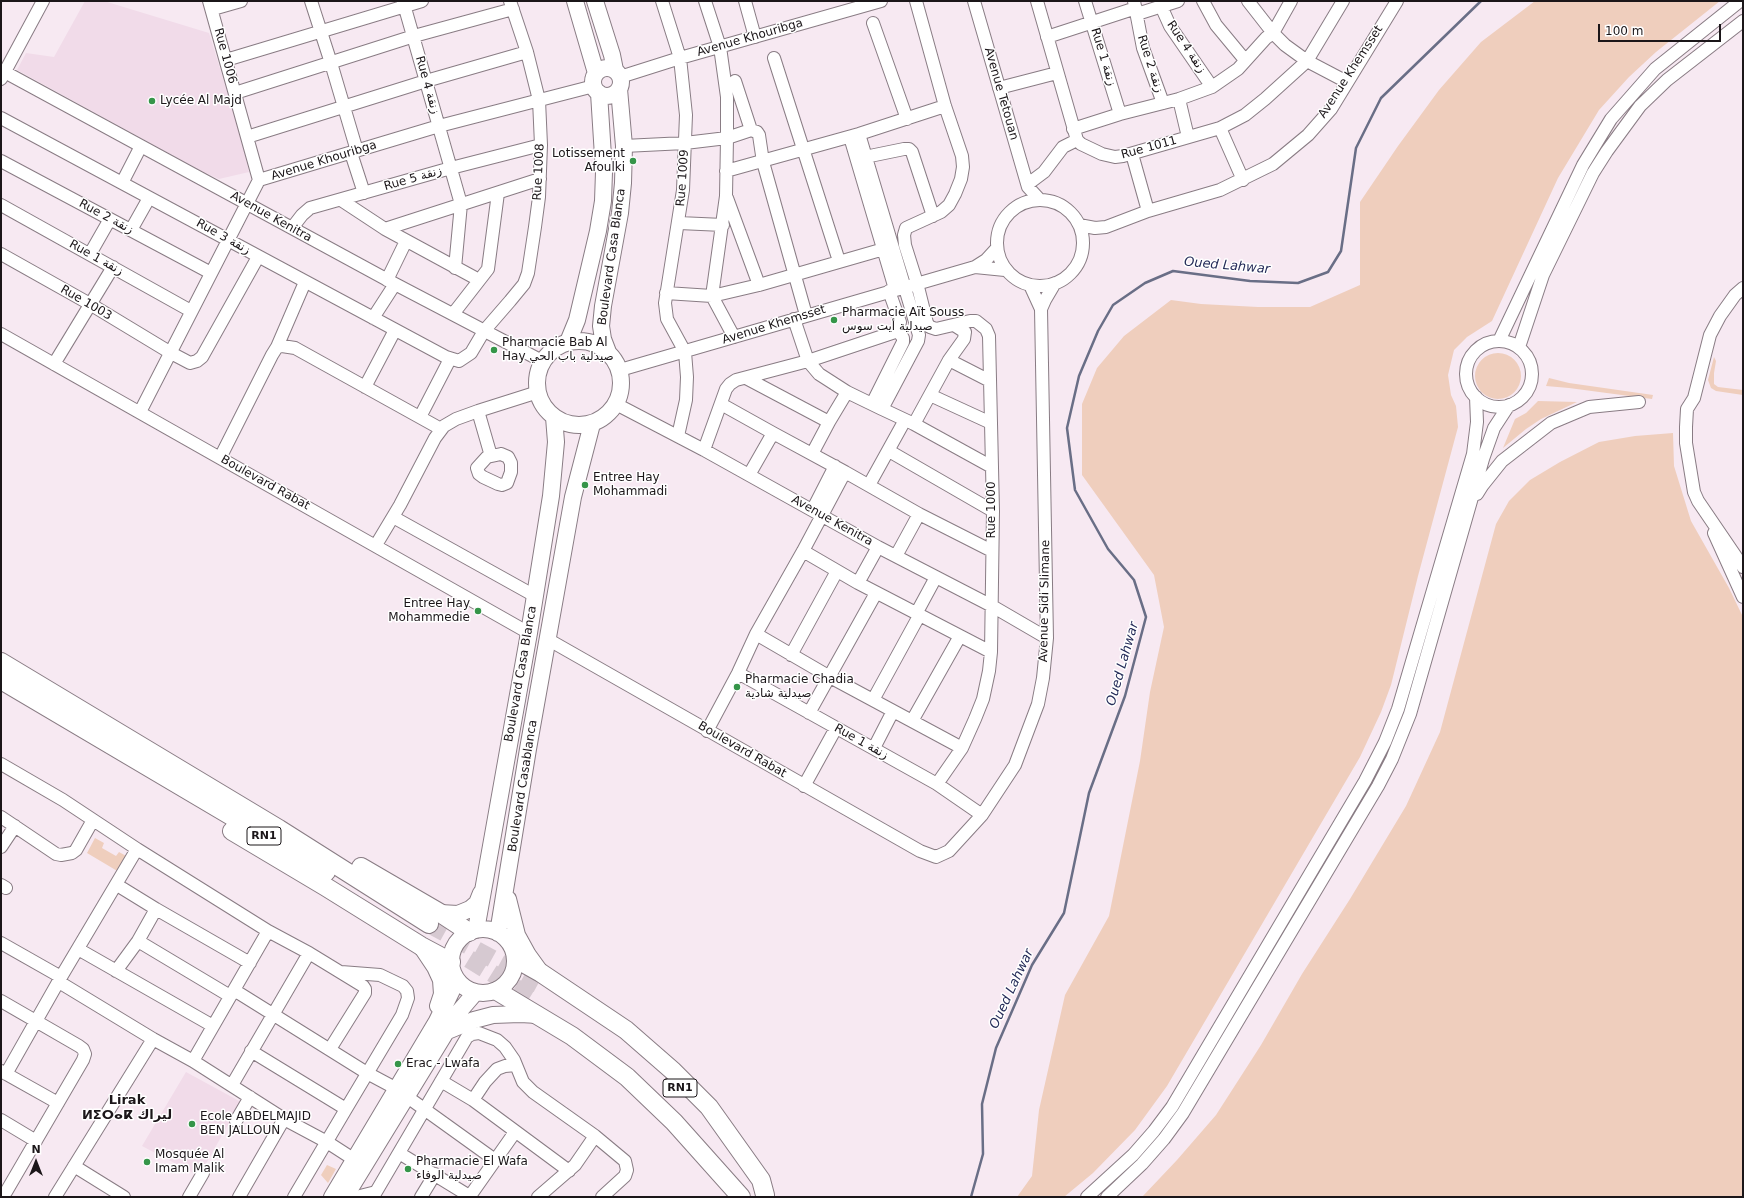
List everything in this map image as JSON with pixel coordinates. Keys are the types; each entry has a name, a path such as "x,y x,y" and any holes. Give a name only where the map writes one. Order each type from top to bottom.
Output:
{"highway":[{"path":"1,662 106,734"},
{"path":"1,680 106,734 122,730 207,777 429,929 451,962"},
{"path":"106,734 104,747 109,753 174,795 326,887 429,929 473,931"},
{"path":"516,959 537,985 626,1030 673,1071 704,1102 726,1129 761,1180 766,1196"},
{"name":"RN1","path":"537,985 634,1070 678,1114 746,1197"},
{"path":"498,990 584,1045 632,1081 674,1122 741,1197"}],"main road":[{"name":"Boulevard Casa Blanca","path":"568,342 577,320 598,231 604,172 596,84 575,1"},
{"name":"Boulevard Casa Blanca","path":"595,1 618,78 624,146 620,213 603,306 601,326 603,339 608,352"},
{"path":"605,68 618,78 612,94 604,95 596,84 605,68"},
{"path":"582,341 596,344 608,352 615,360 620,370 622,382 621,393 616,404 606,416 592,424 579,425 566,423 554,417 542,402 538,392 538,375 542,361 551,352 568,342 582,341"},
{"name":"Boulevard Casa Blanca","path":"473,931 482,892 529,633 551,496 556,442 554,417"},
{"name":"Boulevard Casa Blanca","path":"549,640 573,497 592,424"},
{"name":"Boulevard Casablanca","path":"498,933 507,888 528,749 549,640"},
{"path":"507,888 509,906 517,934 528,955 537,985"},
{"path":"441,1027 437,1012 442,994 441,980 436,967 429,929 470,909 477,902 482,892"},
{"path":"484,929 498,933 510,944 516,959 514,972 508,983 498,990 486,994 475,993 465,988 452,972 452,953 456,944 473,931 484,929"},
{"path":"332,1197 359,1163 441,1027 457,980"},
{"path":"441,1027 475,993"},
{"path":"441,1027 493,1015 520,1014 540,1016"},
{"path":"345,1197 359,1163"}],"street":[{"path":"2,74 43,1"},
{"path":"211,5 241,1"},
{"path":"311,1 344,106 364,192"},
{"path":"226,60 321,32 404,4 422,1"},
{"name":"Rue 1009","path":"662,1 680,58 686,115 683,190 679,223 666,294 665,310 667,319 685,352"},
{"path":"705,1 720,47 727,96 726,196 712,296 734,337"},
{"path":"745,1 756,37"},
{"name":"Avenue Khouribga","path":"618,78 680,58 880,1"},
{"path":"916,1 945,106 962,156 963,167 961,179 949,204 941,212 909,225 904,230 905,245 917,283"},
{"name":"Avenue Tetouan","path":"974,1 1028,185 1040,200"},
{"path":"1036,1 1075,134"},
{"name":"Rue 1 زنقة","path":"1085,1 1120,114"},
{"path":"1047,37 1136,8 1161,6 1178,1"},
{"path":"1203,1 1216,25 1245,60"},
{"path":"1248,1 1273,33 1285,45 1307,61 1347,82"},
{"path":"1023,204 1028,185 1044,172 1075,134 1120,114 1179,99 1212,87 1232,74 1266,38 1273,33 1292,1"},
{"name":"Rue 1011","path":"1075,134 1086,147 1108,156 1123,156 1220,128 1255,108 1307,61 1343,1"},
{"name":"Avenue Khemsset","path":"1079,225 1095,228 1106,227 1148,212 1214,192 1243,180 1273,164 1308,135 1331,108 1397,1"},
{"path":"1499,341 1583,165 1611,119 1655,69 1740,1"},
{"name":"Rue 4 زنقة","path":"404,4 461,204"},
{"path":"235,93 514,4"},
{"name":"Rue 1008","path":"484,330 524,284 528,273 540,179 542,145 539,100 514,4"},
{"name":"Rue 1006","path":"211,5 259,180"},
{"name":"Rue 4 زنقة","path":"1161,6 1170,26 1203,71 1212,87"},
{"name":"Rue 2 زنقة","path":"1136,8 1143,48 1163,103"},
{"path":"1519,347 1543,276 1593,174 1611,145 1640,106 1666,80 1743,21"},
{"path":"873,23 907,119"},
{"path":"247,137 426,81 527,52"},
{"path":"774,58 839,261"},
{"path":"999,88 1058,73"},
{"name":"Avenue Kenitra","path":"2,74 141,146 391,282 542,361"},
{"path":"735,81 751,130"},
{"name":"Avenue Khouribga","path":"140,412 259,180 439,126 596,84"},
{"path":"1179,99 1188,137"},
{"path":"726,171 854,136 945,106"},
{"name":"Rue 3 زنقة","path":"1,118 448,358"},
{"path":"1220,128 1243,180"},
{"path":"624,146 685,143 727,138 751,130 755,131 759,135 762,162 806,315"},
{"path":"854,136 866,157 896,289 900,322 898,331 903,338 903,342 877,407"},
{"path":"854,136 896,289 919,335 918,341 877,407"},
{"name":"Rue 5 زنقة","path":"292,228 302,215 310,208 451,168 542,145"},
{"path":"122,183 141,146"},
{"path":"866,157 909,149 912,152 933,216"},
{"path":"1132,154 1148,212"},
{"name":"Rue 2 زنقة","path":"1,161 211,273"},
{"path":"384,229 540,179"},
{"path":"453,314 485,274 489,263 498,193"},
{"path":"726,196 760,285"},
{"path":"131,230 149,198"},
{"path":"341,200 384,229 479,280"},
{"path":"1033,200 1040,200 1056,203 1066,209 1079,225 1083,241 1082,253 1075,268 1065,278 1055,283 1038,286 1030,285 1014,278 1005,270 999,259 997,248 999,228 1007,215 1018,206 1033,200"},
{"path":"455,268 461,204"},
{"name":"Rue 1 زنقة","path":"1,205 191,311"},
{"path":"90,254 110,219"},
{"path":"679,223 723,225"},
{"name":"Avenue Khemsset","path":"1082,253 1092,239 1106,227"},
{"path":"373,318 391,282 406,241"},
{"name":"Avenue Khemsset","path":"620,370 975,267 986,260 997,248"},
{"path":"666,294 712,296 760,285 884,249"},
{"name":"Rue 1003","path":"1,254 190,363 197,361 202,357 258,257"},
{"path":"54,364 113,267"},
{"name":"Avenue Khemsset","path":"975,267 1005,270"},
{"path":"220,458 277,347 305,282"},
{"name":"Rue 1000","path":"917,283 927,323 930,327 936,329 954,324 976,321 986,329 989,336 993,511 991,652 983,699 962,748 937,784"},
{"name":"Avenue Sidi Slimane","path":"1041,309 1055,283"},
{"name":"Avenue Sidi Slimane","path":"936,857 949,851 957,844 982,815 1015,765 1038,704 1043,678 1047,638 1041,309 1030,285"},
{"path":"1743,288 1735,295 1720,316 1710,335 1694,398 1687,409 1686,443 1694,492 1743,567"},
{"path":"794,319 808,361 819,374 847,392 910,422 992,467"},
{"path":"869,484 889,451 930,395 949,360 966,336 965,332 954,324"},
{"path":"365,387 394,330"},
{"path":"420,417 448,358 459,361 467,356 484,330"},
{"path":"704,450 726,389 736,380 808,361 898,331"},
{"name":"Boulevard Rabat","path":"1,334 529,633"},
{"path":"1107,1197 1142,1164 1164,1139 1183,1113 1378,786 1392,759 1410,714 1491,437 1509,405 1523,396 1531,382 1531,368 1528,359 1519,347 1508,342 1490,342 1481,346 1473,353 1468,363 1466,373 1468,384 1472,393 1486,404 1493,406 1509,405"},
{"path":"277,347 289,346 295,348 441,429"},
{"path":"678,436 686,400 687,377 685,352"},
{"path":"949,360 990,381"},
{"path":"746,378 829,422"},
{"path":"376,545 441,429 456,419 538,392"},
{"path":"812,454 847,392"},
{"path":"930,395 991,423"},
{"path":"1087,1197 1133,1155 1172,1107 1365,780 1385,742 1398,709 1473,454 1477,422 1476,397"},
{"path":"1469,510 1482,486 1502,461 1551,423 1590,408 1639,402"},
{"name":"Avenue Kenitra","path":"616,404 818,512 878,547 992,606 1047,638"},
{"path":"721,404 773,434 869,484 919,514 992,551"},
{"path":"478,411 491,456"},
{"path":"749,475 773,434"},
{"path":"889,451 993,511"},
{"path":"707,730 738,673 756,634 803,551 818,512 840,469"},
{"path":"1706,512 1720,549 1743,597"},
{"path":"896,556 919,514"},
{"path":"393,517 535,596"},
{"path":"858,583 878,547"},
{"path":"803,551 876,593 991,652"},
{"path":"791,655 837,571"},
{"path":"873,700 918,615 936,577"},
{"path":"809,713 876,593"},
{"path":"756,634 830,677 962,748"},
{"path":"912,721 960,636"},
{"name":"Boulevard Rabat","path":"549,640 804,786 920,851 936,857"},
{"name":"Rue 1 زنقة","path":"738,673 937,784 982,815"},
{"path":"874,748 893,711"},
{"path":"804,786 836,728"},
{"path":"3,770 93,820 268,931 309,953 362,986 365,991 330,1049"},
{"path":"1,817 56,854 66,855 76,850 93,820"},
{"path":"1,847 15,826"},
{"path":"58,1103 4,1072 36,1022 137,849"},
{"path":"117,885 156,910 250,963"},
{"path":"116,971 138,941 156,910"},
{"path":"193,1061 268,931"},
{"path":"138,941 272,1014 402,1093 495,1160"},
{"path":"1,943 153,1039 193,1061 284,1119 327,1142 359,1163"},
{"path":"78,949 212,1026"},
{"path":"232,1085 272,1014 309,953"},
{"path":"294,1197 402,1015 408,998 408,994 403,986 380,975 340,972"},
{"path":"1,1002 79,1046 85,1052 83,1060 7,1192"},
{"path":"356,1197 375,1194 467,1037 472,1034 483,1034 496,1040 509,1052 520,1077 528,1087 623,1158 627,1166 626,1173 621,1181 602,1197"},
{"path":"55,1197 153,1039"},
{"path":"251,1051 346,1109"},
{"path":"473,1100 485,1082 497,1069 505,1066 516,1065"},
{"path":"441,1081 473,1100 569,1171"},
{"path":"236,1121 250,1097"},
{"path":"240,1197 284,1119"},
{"path":"1,1120 36,1141"},
{"path":"399,1153 471,1197 515,1132"},
{"path":"538,1197 569,1171 595,1136"},
{"path":"74,1166 124,1197"},
{"path":"189,1197 203,1173"},
{"path":"420,1197 435,1174"}],"shaded area":[{"name":"Lycée Al Majd","path":"85,1 104,1 209,33 240,133 249,172 219,179 203,172 17,70 26,53 54,57"},
{"path":"1535,1 1720,1 1656,52 1629,77 1599,110 1558,178 1492,321 1467,337 1454,350 1448,375 1451,395 1456,406 1458,427 1418,576 1391,685 1381,712 1360,757 1167,1086 1135,1130 1093,1173 1064,1197 1017,1197 1032,1176 1039,1110 1065,995 1109,916 1140,761 1150,692 1164,627 1154,575 1082,475 1082,404 1097,368 1124,336 1171,300 1201,304 1258,307 1310,307 1360,285 1360,202 1398,146 1439,90 1481,42"},
{"path":"1503,353 1515,359 1520,367 1520,385 1515,393 1507,398 1493,399 1481,393 1476,385 1475,371 1481,359 1489,354"},
{"path":"1714,357 1716,361 1714,384 1718,387 1743,390 1743,395 1716,391 1711,388 1708,380"},
{"path":"1549,378 1569,383 1653,395 1652,399 1546,386"},
{"path":"1538,401 1577,402 1541,419 1503,448 1515,419 1526,413"},
{"path":"1673,433 1674,466 1691,521 1729,588 1743,617 1743,1197 1142,1197 1216,1115 1261,1045 1302,974 1350,899 1406,806 1440,732 1496,524 1509,501 1530,480 1560,462 1599,442 1635,436"},
{"path":"95,838 104,843 102,848 116,856 119,852 128,857 119,872 87,853"},
{"name":"Ecole ABDELMAJID BEN JALLOUN","path":"186,1072 241,1102 199,1176 142,1146"},
{"path":"327,1165 336,1169 328,1183 321,1175"}],"waterway":[{"name":"Oued Lahwar","path":"971,1197 983,1154 982,1104 996,1048 1032,965 1064,913 1089,793 1125,696 1146,617 1134,580 1108,549 1075,490 1067,428 1079,376 1098,331 1113,305 1145,283 1173,271 1250,281 1298,283 1328,272 1341,251 1356,148 1381,98 1481,1"}],"tunnel":[{"path":"429,924 538,984"},
{"path":"469,959 532,998"}],"place":[{"name":"Lycée Al Majd","path":"152,101"},
{"name":"Lotissement Afoulki","path":"633,161"},
{"name":"Pharmacie Aït Souss صيدلية أيت سوس","path":"834,320"},
{"name":"Pharmacie Bab Al Hay صيدلية باب الحي","path":"494,350"},
{"name":"Entree Hay Mohammadi","path":"585,485"},
{"name":"Entree Hay Mohammedie","path":"478,611"},
{"name":"Pharmacie Chadia صيدلية شادية","path":"737,687"},
{"name":"Erac - Lwafa","path":"398,1064"},
{"name":"Ecole ABDELMAJID BEN JALLOUN","path":"192,1124"},
{"name":"Mosquée Al Imam Malik","path":"147,1162"},
{"name":"Pharmacie El Wafa صيدلية الوفاء","path":"408,1169"}],"district":[{"name":"Lirak ⵍⵉⵔⴰⴽ ليراك","path":"127,1108"}]}
